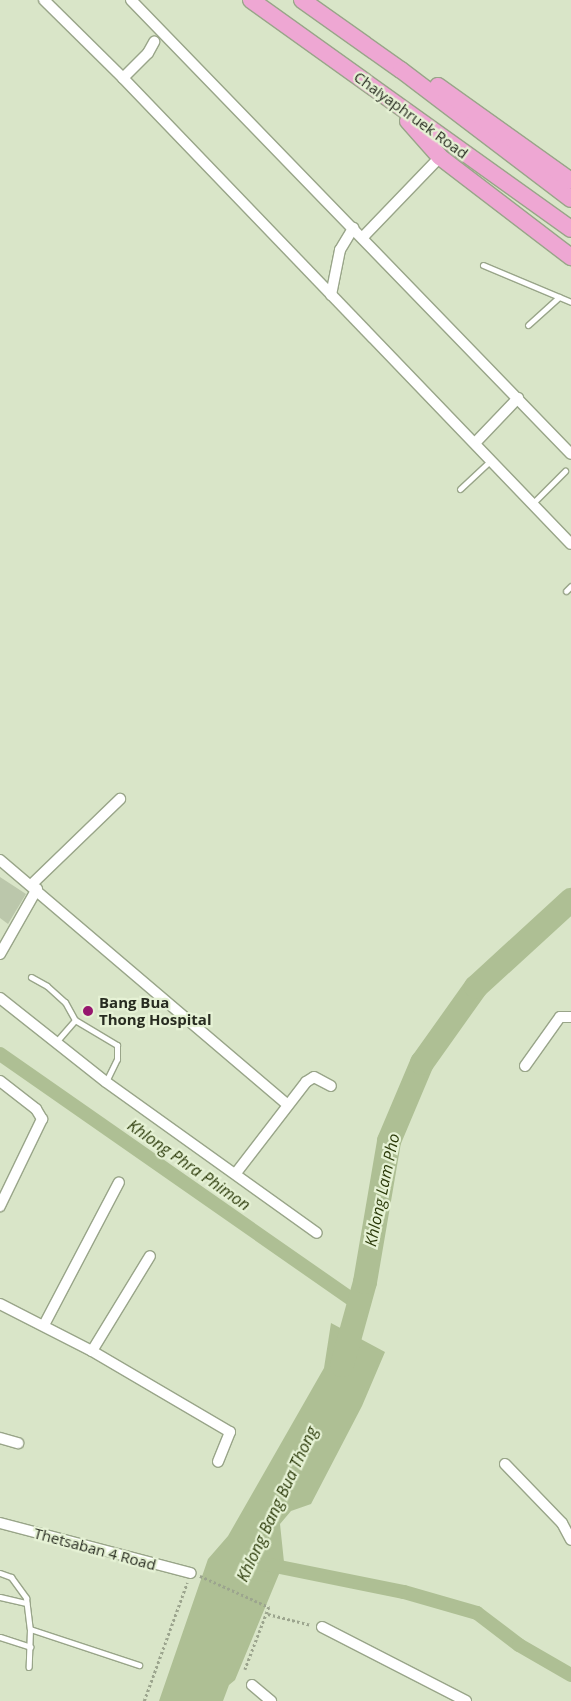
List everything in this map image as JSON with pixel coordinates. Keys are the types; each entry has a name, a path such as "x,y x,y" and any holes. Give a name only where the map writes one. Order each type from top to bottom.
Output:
{"main road":[{"name":"Chaiyaphruek Road","path":"251,0 571,229"},
{"name":"Chaiyaphruek Road","path":"302,0 401,70 571,200"},
{"path":"401,70 463,102 571,181"},
{"path":"392,101 440,157 571,257"}],"street":[{"path":"44,0 123,78 331,295 476,442 490,460 571,544"},
{"path":"131,0 571,454"},
{"path":"123,78 148,53 154,42"},
{"path":"362,238 440,157"},
{"path":"331,295 337,276 340,250 353,228"},
{"path":"476,442 518,398"},
{"path":"0,954 34,887 120,799"},
{"path":"0,860 288,1105"},
{"path":"0,998 106,1082 236,1173 317,1233"},
{"path":"525,1066 560,1017 571,1017"},
{"path":"236,1173 311,1078 331,1086"},
{"path":"0,1081 36,1109 42,1118 0,1206"},
{"path":"44,1325 119,1182"},
{"path":"92,1351 150,1256"},
{"path":"0,1304 92,1351 230,1432 218,1462"},
{"path":"0,1438 18,1443"},
{"path":"505,1464 562,1523 571,1540"},
{"name":"Thetsaban 4 Road","path":"0,1523 193,1573"},
{"path":"322,1627 466,1701"},
{"path":"252,1685 271,1701"}],"lane":[{"path":"483,265 571,302"},
{"path":"528,325 559,297"},
{"path":"460,489 490,460"},
{"path":"532,504 565,471"},
{"path":"566,591 571,586"},
{"path":"31,977 47,986 65,1002 75,1020 117,1045 117,1059 106,1082"},
{"path":"55,1042 75,1020"},
{"path":"0,1573 11,1577 26,1603 30,1629 30,1667"},
{"path":"0,1597 26,1603"},
{"path":"30,1629 139,1665"},
{"path":"0,1637 30,1646"}],"path":[{"path":"144,1701 193,1573 269,1607 268,1614 245,1670"},
{"path":"268,1614 322,1627"}],"water":[{"name":"Khlong Bang Bua Thong","path":"331,1323 385,1352 362,1406 311,1504 291,1511 280,1524 284,1562 235,1680 229,1685 223,1701 159,1701 208,1559 228,1536 324,1368"}],"building":[{"path":"0,877 26,894 8,924 0,918"}],"waterway":[{"name":"Khlong Lam Pho","path":"342,1365 365,1282 389,1141 422,1063 476,987 571,900"},
{"name":"Khlong Phra Phimon","path":"0,1054 359,1304"},
{"name":"Khlong Bang Bua Thong","path":"265,1564 404,1592 477,1613 519,1645 571,1675"}],"place":[{"name":"Bang Bua Thong Hospital","path":"88,1011"}]}
